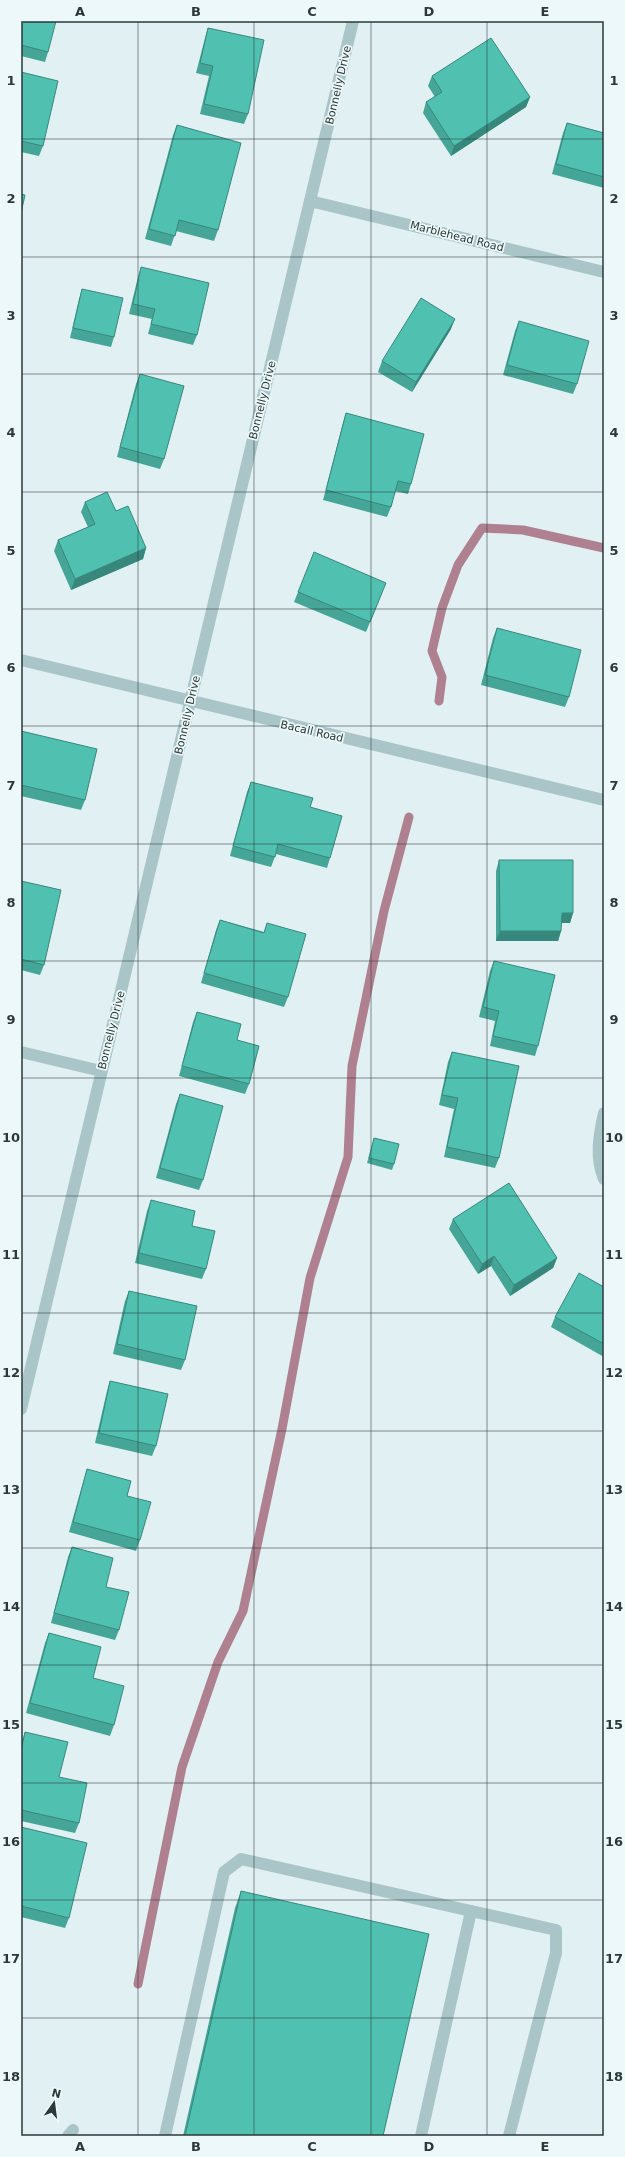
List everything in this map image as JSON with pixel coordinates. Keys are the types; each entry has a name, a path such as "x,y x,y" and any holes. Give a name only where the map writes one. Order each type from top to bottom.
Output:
{"street":[{"name":"Bonnelly Drive","path":"21,1409 353,21"},
{"name":"Marblehead Road","path":"310,201 604,272"},
{"name":"Bacall Road","path":"21,660 190,702 604,800"},
{"path":"21,1052 101,1071"},
{"path":"604,1113 599,1134 599,1168 604,1178"},
{"path":"165,2136 224,1872 241,1859 556,1930 556,1953 509,2136"},
{"path":"421,2136 471,1910"}],"building":[{"path":"21,21 56,21 48,52 21,45"},
{"path":"208,28 264,40 248,114 204,104 213,66 200,63"},
{"path":"491,38 530,97 454,146 426,102 442,92 432,76"},
{"path":"21,72 58,81 43,146 21,141"},
{"path":"567,123 604,133 604,177 556,164"},
{"path":"177,125 241,143 218,230 179,220 175,236 149,229"},
{"path":"21,194 25,195 21,213"},
{"path":"141,267 209,283 197,335 151,324 155,309 133,304"},
{"path":"82,289 123,298 114,337 73,328"},
{"path":"421,298 455,319 416,382 382,361"},
{"path":"519,321 589,341 577,384 507,365"},
{"path":"140,374 184,386 164,459 120,447"},
{"path":"346,413 424,434 411,484 398,481 391,507 326,490"},
{"path":"107,492 116,511 128,506 146,548 75,579 58,540 95,524 85,502"},
{"path":"314,552 386,583 370,622 298,592"},
{"path":"497,628 581,650 569,697 485,675"},
{"path":"21,731 97,749 85,800 21,785"},
{"path":"251,782 313,798 310,807 342,816 330,858 278,844 275,857 233,846"},
{"path":"499,860 573,860 573,913 562,913 561,931 500,931"},
{"path":"21,881 61,890 44,965 21,959"},
{"path":"220,920 264,933 267,923 306,934 288,997 204,973"},
{"path":"494,961 555,975 538,1046 493,1036 499,1011 483,1007"},
{"path":"197,1012 241,1024 237,1040 259,1046 249,1084 182,1066"},
{"path":"452,1052 519,1066 499,1158 447,1147 458,1098 442,1095"},
{"path":"180,1094 223,1106 203,1180 160,1168"},
{"path":"374,1138 399,1144 394,1164 369,1158"},
{"path":"509,1183 557,1258 514,1285 494,1256 482,1264 453,1219"},
{"path":"151,1200 195,1211 192,1226 215,1231 206,1269 139,1253"},
{"path":"579,1273 604,1287 604,1344 555,1317"},
{"path":"129,1291 197,1306 185,1360 117,1344"},
{"path":"110,1381 168,1394 156,1446 99,1433"},
{"path":"87,1469 131,1481 127,1496 151,1502 140,1540 73,1522"},
{"path":"72,1547 113,1558 106,1587 129,1592 119,1630 54,1613"},
{"path":"49,1633 101,1647 93,1678 124,1686 114,1725 30,1703"},
{"path":"25,1732 68,1742 59,1777 87,1783 79,1823 21,1810 21,1750"},
{"path":"21,1827 87,1843 69,1918 21,1906"},
{"path":"241,1891 429,1934 383,2136 185,2136"}],"waterway":[{"path":"439,701 442,677 432,651 442,608 458,565 482,528 523,530 604,548"},
{"path":"138,1984 182,1767 218,1662 243,1611 282,1429 310,1278 348,1157 352,1066 384,911 409,817"}]}
